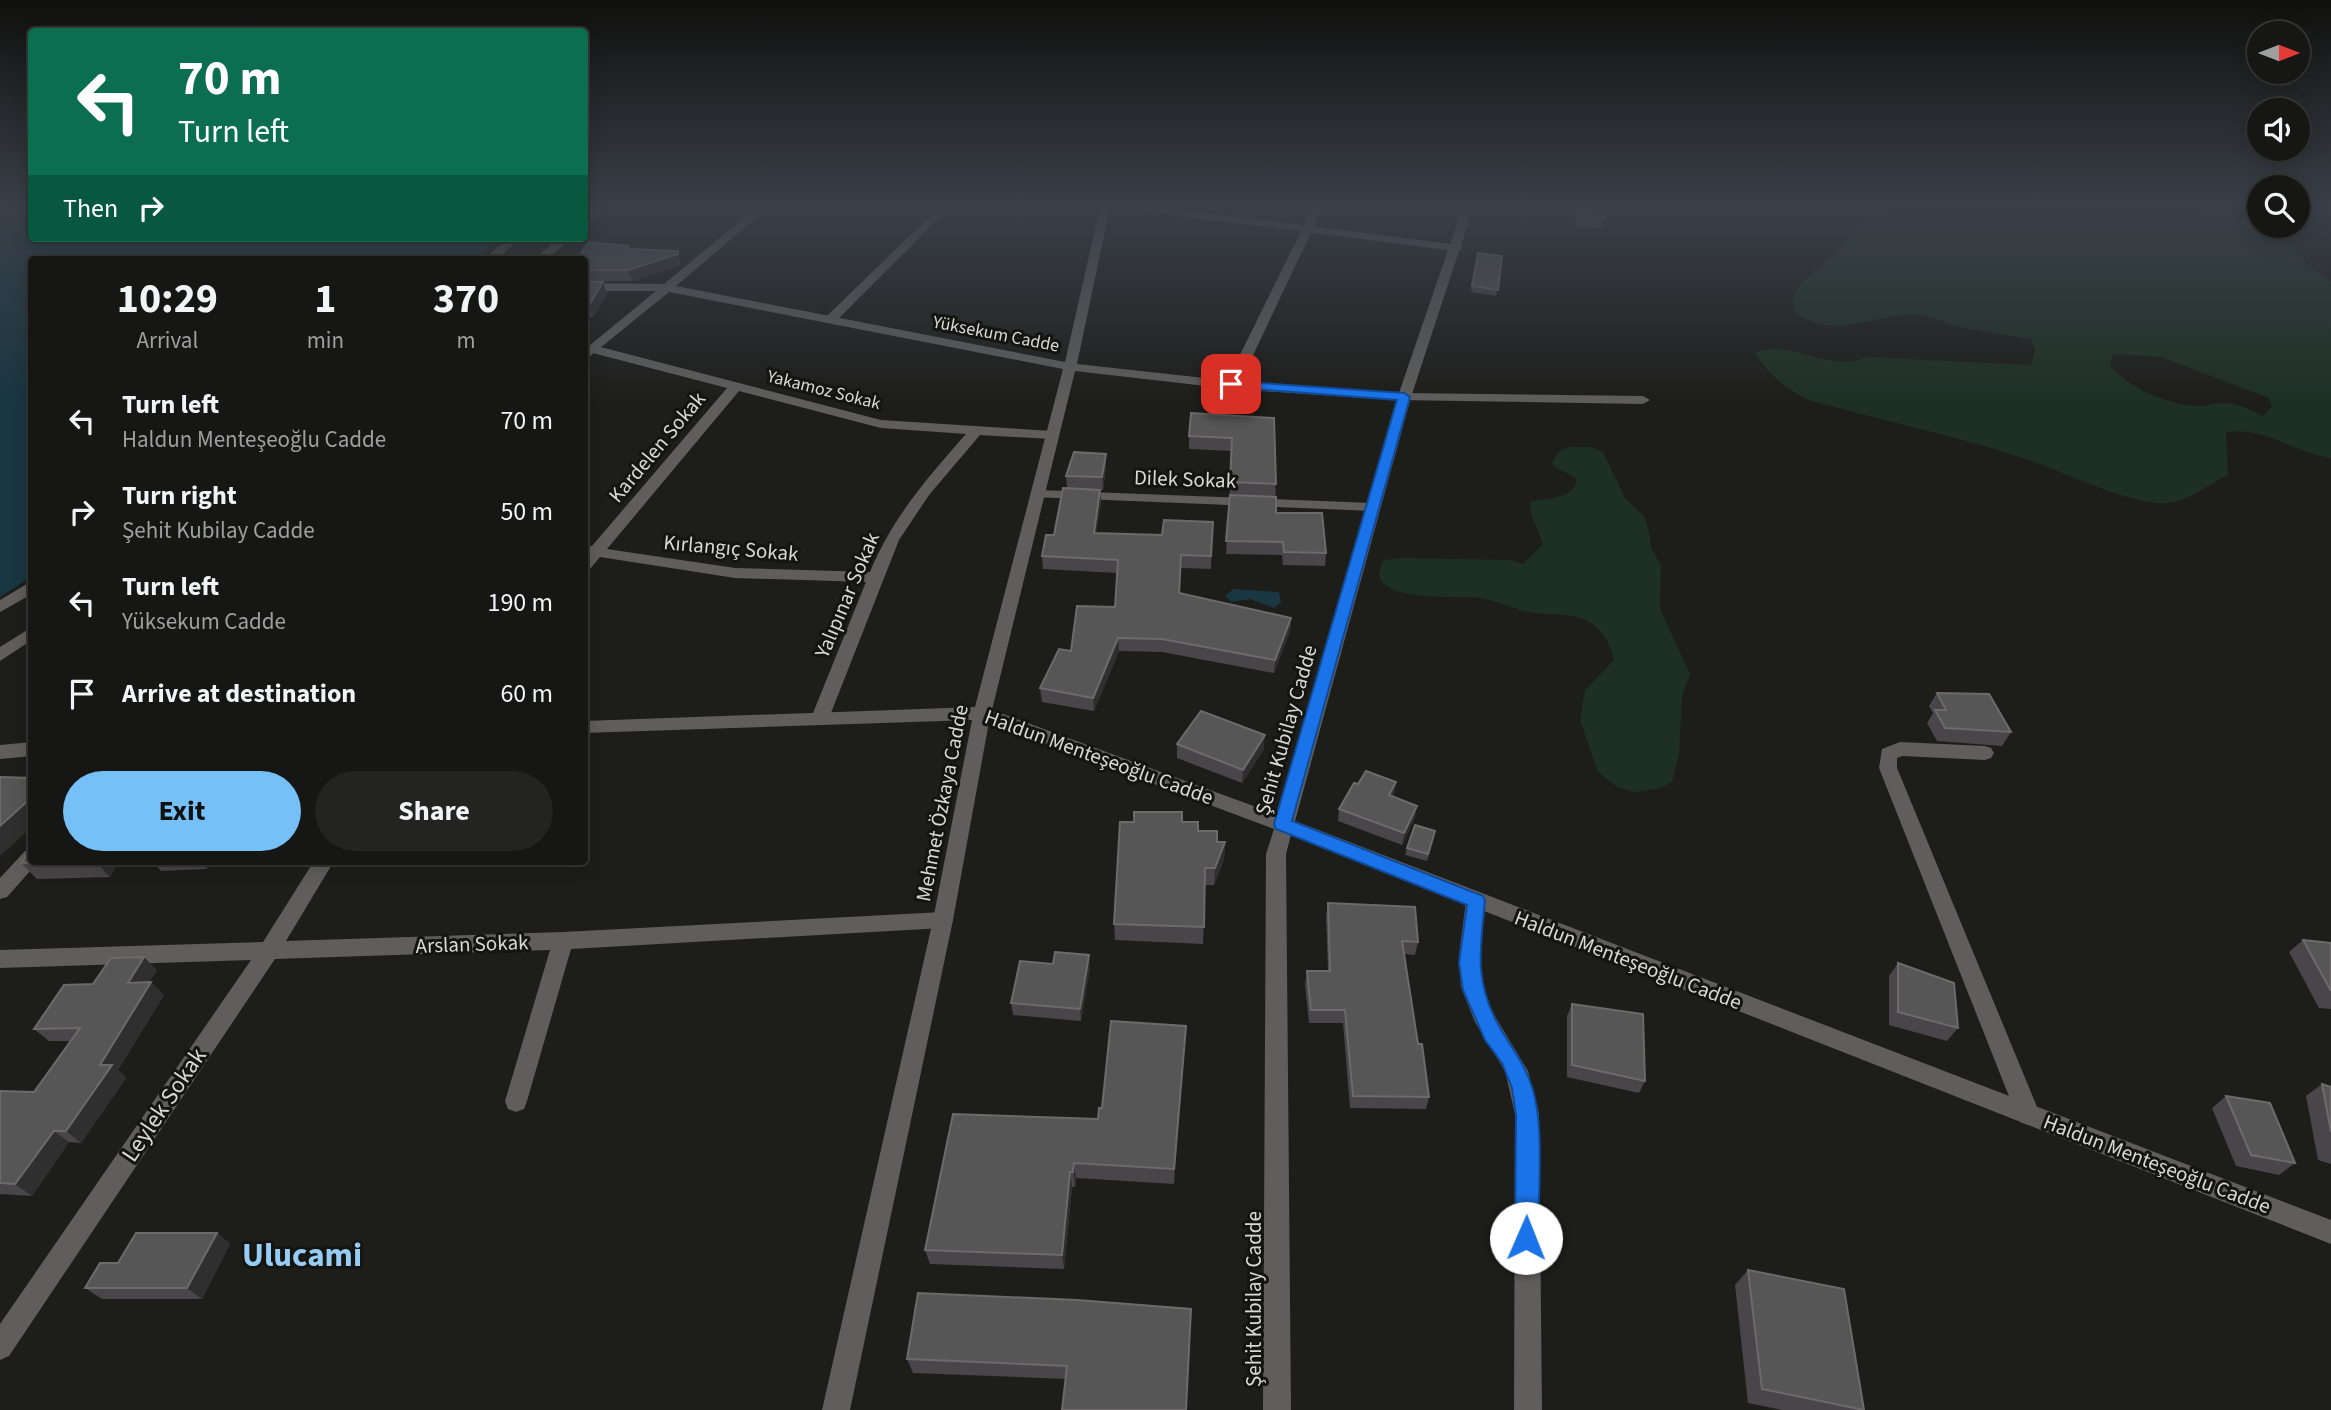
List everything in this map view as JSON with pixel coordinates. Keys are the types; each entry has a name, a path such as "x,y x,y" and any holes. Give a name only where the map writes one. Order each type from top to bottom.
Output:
{"street":[{"path":"589,353 684,273"},
{"path":"830,320 878,273"},
{"name":"Mehmet Özkaya Cadde","path":"836,1410 943,920 982,713 1070,366 1091,273"},
{"path":"1231,384 1286,273"},
{"name":"Şehit Kubilay Cadde","path":"1277,1410 1276,854 1282,824 1404,397 1448,273"},
{"name":"Yüksekum Cadde","path":"588,287 666,288 1070,366 1231,384 1404,397 1643,400"},
{"name":"Yakamoz Sokak","path":"589,353 881,425 1051,435"},
{"name":"Kardelen Sokak","path":"590,551 735,387"},
{"name":"Yalıpınar Sokak","path":"820,718 891,540 923,492 975,432"},
{"name":"Dilek Sokak","path":"1038,494 1373,507"},
{"name":"Kırlangıç Sokak","path":"590,551 735,573 874,577"},
{"path":"0,607 28,589"},
{"path":"0,654 28,635"},
{"name":"Haldun Menteşeoğlu Cadde","path":"588,727 982,713 1282,824 2331,1232"},
{"path":"0,752 28,749"},
{"path":"1985,753 1900,749 1888,754 1888,768 2028,1115"},
{"path":"0,891 28,860"},
{"name":"Leylek Sokak","path":"0,1347 269,951 322,865"},
{"path":"1476,901 1469,963 1472,990 1492,1034 1510,1058 1522,1088 1527,1115 1528,1410"},
{"name":"Arslan Sokak","path":"0,959 563,941 943,920"},
{"path":"516,1101 563,941"}],"green space":[{"path":"1813,273 2319,273 2331,282 2331,458 2267,436 2240,431 2226,432 2228,475 2174,502 2152,503 2117,494 2002,451 1808,400 1778,380 1755,353 1781,349 1838,361 1867,357 2031,365 2035,350 2031,339 1952,325 1921,315 1890,317 1841,326 1825,325 1810,321 1795,312 1793,299 1798,286","holes":["2113,354 2161,357 2269,398 2272,406 2263,416 2243,406 2232,404 2197,406 2170,401 2138,388 2119,374 2110,366"]},
{"path":"1570,447 1591,447 1603,452 1625,498 1643,515 1652,550 1661,565 1660,609 1690,674 1682,695 1679,754 1672,782 1657,789 1636,792 1617,787 1598,772 1580,720 1585,690 1614,660 1607,641 1595,626 1576,617 1525,611 1485,599 1434,597 1397,591 1384,584 1379,574 1384,560 1401,558 1509,560 1523,564 1543,544 1531,514 1530,502 1566,494 1575,485 1576,478 1555,467 1552,462 1559,452"}],"water":[{"path":"0,273 28,273 28,579 0,597"},
{"path":"1234,589 1279,592 1281,603 1274,608 1250,599 1231,602 1225,595"}],"building":[{"path":"1474,273 1500,273 1498,290 1472,286"},
{"path":"588,282 603,282 589,305"},
{"path":"1191,413 1274,418 1276,484 1230,482 1232,438 1189,436"},
{"path":"1074,452 1106,454 1102,477 1066,476"},
{"path":"1063,488 1100,490 1094,533 1162,535 1164,520 1213,522 1211,556 1181,555 1179,593 1291,618 1275,660 1162,639 1118,638 1093,698 1040,688 1059,649 1071,651 1077,606 1115,607 1118,560 1042,556 1046,535 1054,535"},
{"path":"1230,495 1276,497 1276,513 1322,513 1326,553 1284,552 1283,542 1226,541"},
{"path":"1937,693 1989,694 2011,732 1945,728 1935,710 1946,710"},
{"path":"1201,711 1265,735 1243,770 1177,744"},
{"path":"1366,771 1396,782 1389,795 1417,806 1404,833 1339,809 1354,783 1358,784"},
{"path":"0,777 28,778 28,801 0,826"},
{"path":"1134,812 1182,812 1182,822 1198,822 1198,831 1217,831 1217,842 1225,842 1215,868 1205,868 1204,927 1114,924 1120,822 1134,822"},
{"path":"1415,825 1435,831 1428,854 1407,848"},
{"path":"1328,903 1415,907 1418,942 1402,941 1418,1044 1422,1044 1429,1097 1353,1096 1345,1010 1311,1010 1307,971 1330,971"},
{"path":"2303,940 2331,943 2331,991"},
{"path":"1055,952 1089,955 1080,1009 1011,1003 1020,961 1053,964"},
{"path":"144,957 128,983 151,982 100,1065 112,1065 66,1131 54,1131 15,1184 0,1183 0,1091 34,1092 80,1028 34,1029 64,985 93,984 111,958"},
{"path":"1898,963 1954,983 1958,1028 1898,1012"},
{"path":"1572,1004 1643,1014 1645,1081 1572,1065"},
{"path":"1111,1021 1186,1026 1174,1169 1074,1163 1073,1172 1070,1172 1062,1255 925,1250 953,1114 1098,1119 1099,1108 1102,1108"},
{"path":"2322,1084 2331,1087 2331,1132"},
{"path":"2226,1096 2270,1103 2295,1163 2251,1155"},
{"path":"136,1233 217,1233 187,1288 85,1288 100,1263 118,1263"},
{"path":"1748,1270 1844,1289 1864,1410 1762,1389"},
{"path":"918,1293 1077,1300 1191,1309 1186,1410 1062,1410 1067,1366 907,1359"}],"district":[{"name":"Ulucami","path":"302,1255"}],"route":[{"path":"1231,384 1404,397 1282,824 1476,901 1469,963 1472,990 1492,1034 1510,1058 1522,1088 1527,1115 1526,1238"}]}
